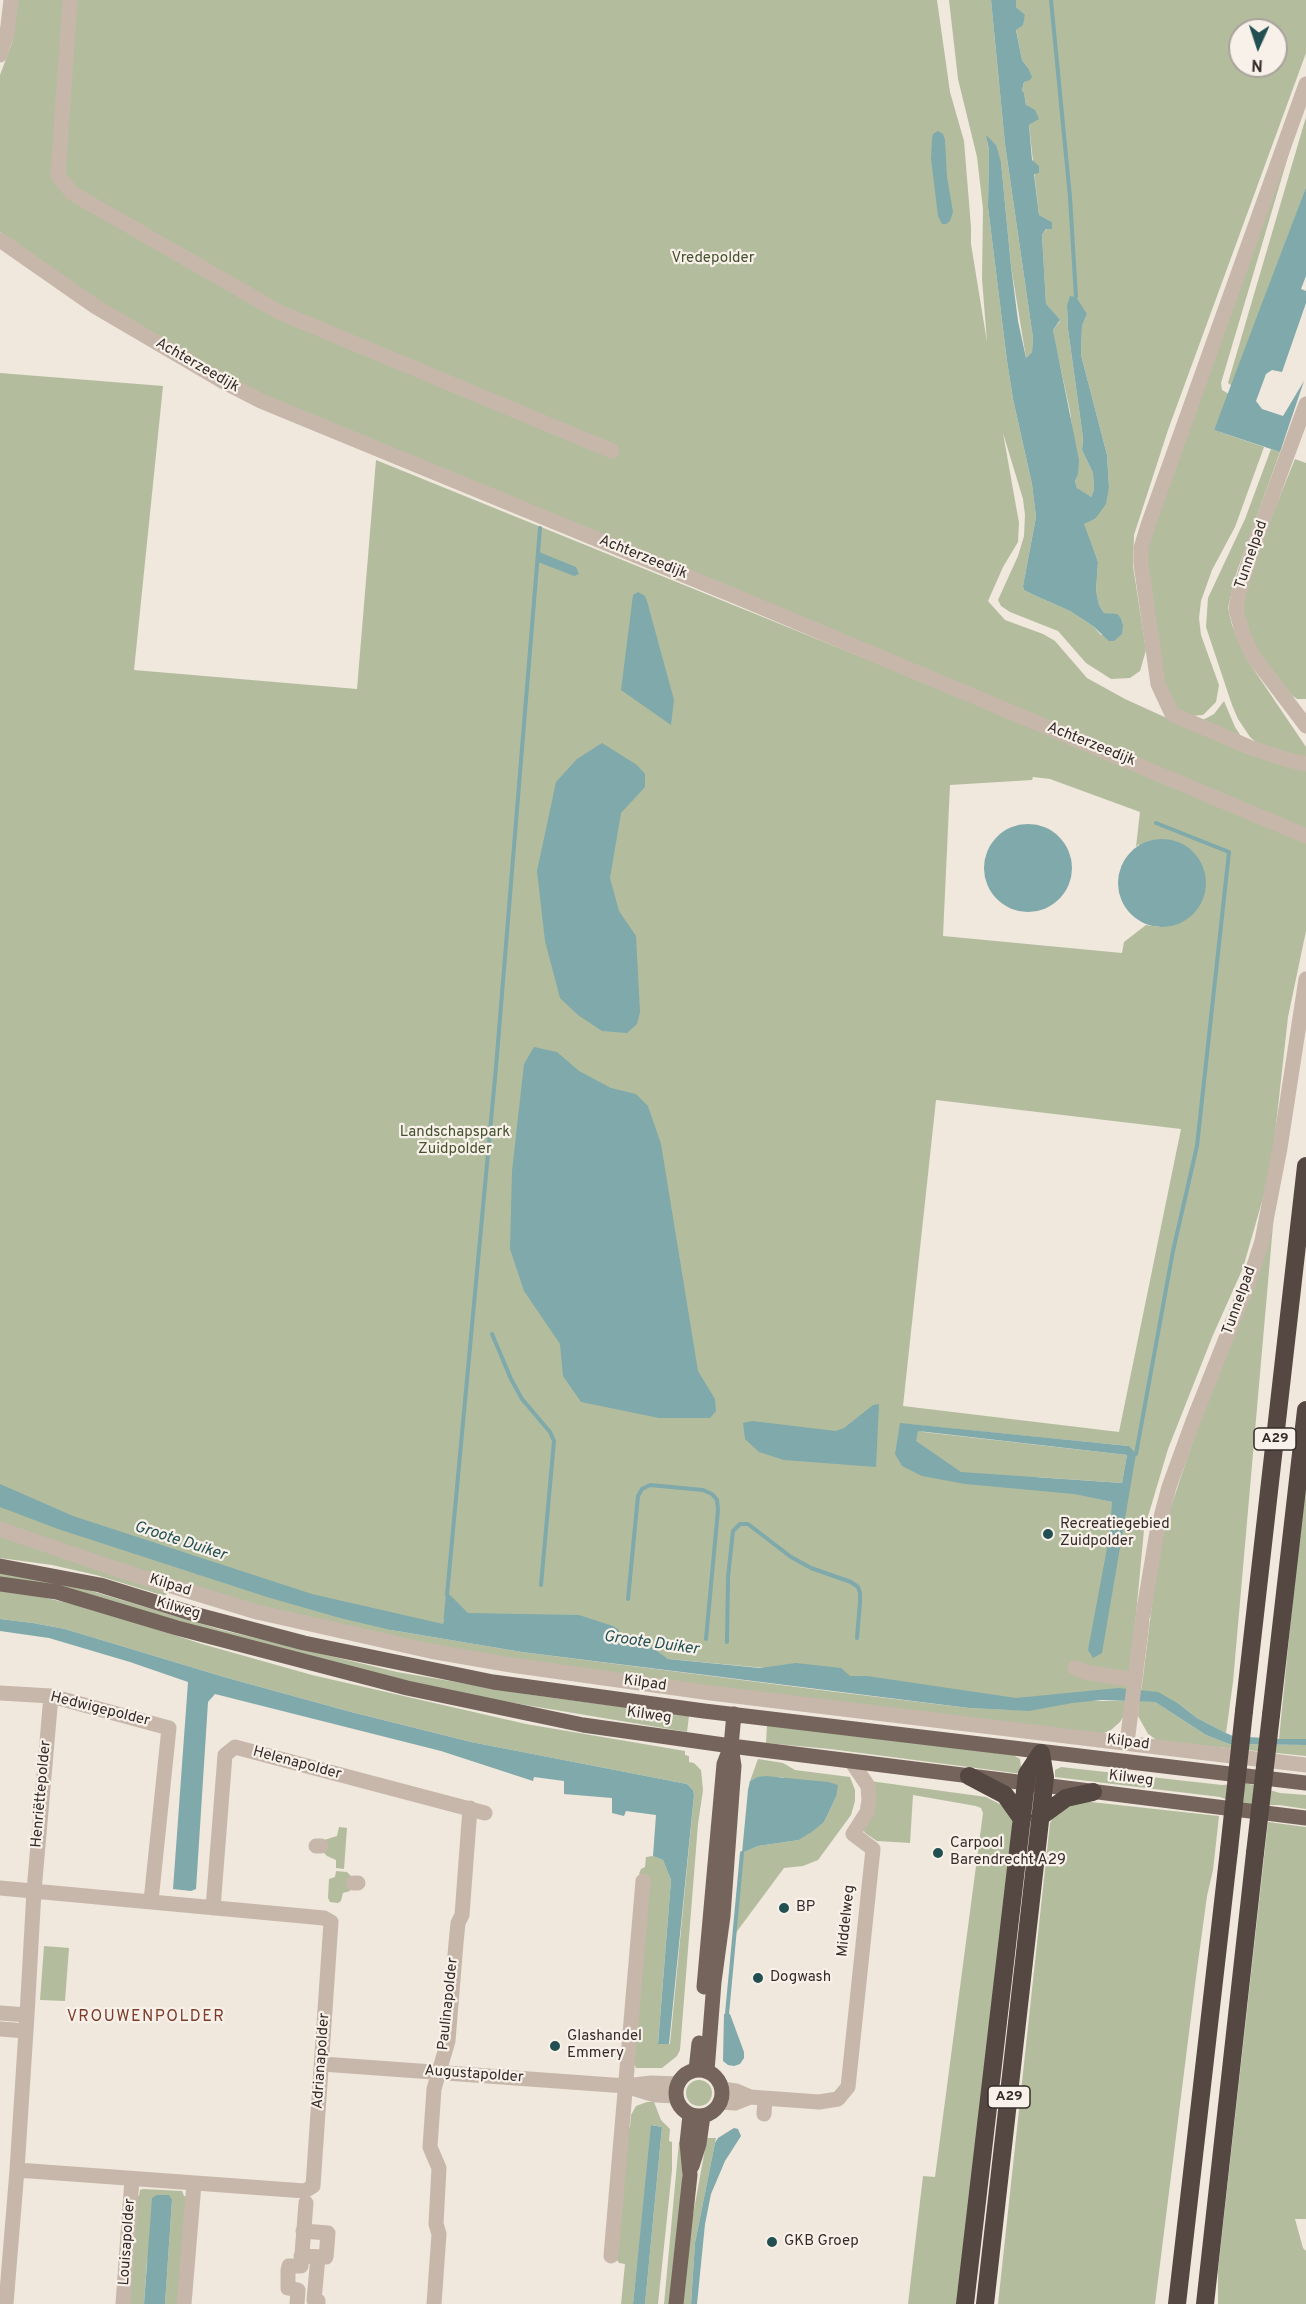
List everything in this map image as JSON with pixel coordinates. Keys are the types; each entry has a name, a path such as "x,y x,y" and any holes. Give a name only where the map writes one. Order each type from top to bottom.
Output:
{"highway":[{"name":"A29","path":"1177,2304 1306,1166"},
{"name":"A29","path":"1205,2304 1306,1410"},
{"name":"A29","path":"965,2304 1035,1784 1045,1777 1041,1752"},
{"path":"969,1776 1005,1795 1031,1818 1066,1798 1093,1792"},
{"name":"A29","path":"985,2304 1031,1818"},
{"name":"A29","path":"1215,2210 1216,2304"},
{"name":"A29","path":"1167,2304 1181,2264"}],"main road":[{"name":"Kilweg","path":"0,1566 100,1585 194,1614 293,1640 416,1668 493,1682 734,1714 1306,1783"},
{"name":"Kilweg","path":"0,1584 57,1592 177,1628 418,1691 582,1725 731,1746 1306,1818"},
{"path":"701,2071 723,1916 734,1766 731,1746 734,1714"},
{"path":"701,2071 719,2081 721,2096 717,2109 697,2115 678,2104 677,2090 682,2077 701,2071"},
{"path":"676,2304 690,2175 699,2144 697,2115"}],"street":[{"path":"0,55 7,34 11,0"},
{"path":"70,0 58,175 72,193 279,312 612,451"},
{"path":"1306,84 1141,548 1141,564 1158,684 1172,714 1249,747 1306,764"},
{"name":"Achterzeedijk","path":"0,240 96,307 224,382 261,401 737,597 1306,836"},
{"name":"Tunnelpad","path":"1306,404 1237,600 1237,616 1248,647 1306,726"},
{"name":"Tunnelpad","path":"1284,699 1295,723 1306,738"},
{"name":"Tunnelpad","path":"1128,1743 1142,1619 1157,1532 1169,1486 1250,1278 1262,1241 1277,1169 1306,979"},
{"name":"Kilpad","path":"0,1529 122,1571 257,1612 430,1651 523,1667 711,1693 1306,1766"},
{"path":"1075,1668 1134,1690"},
{"name":"Hedwigepolder","path":"0,1693 51,1696 169,1728 151,1902"},
{"name":"Henriëttepolder","path":"34,1891 51,1696"},
{"name":"Helenapolder","path":"213,1908 225,1755 235,1747 485,1813"},
{"name":"Middelweg","path":"721,2096 735,2103 819,2102 838,2099 848,2087 873,1849 853,1834 867,1812 869,1800 868,1786 851,1761"},
{"name":"Paulinapolder","path":"434,2304 439,2234 436,2224 439,2168 430,2147 434,2089 448,2041 458,1923 462,1915 470,1809"},
{"path":"611,2256 644,1881"},
{"path":"0,1888 34,1891 17,2169 6,2304"},
{"name":"Adrianapolder","path":"17,2169 305,2191 313,2186 331,1922 324,1918 34,1891"},
{"path":"0,2013 27,2015"},
{"path":"0,2029 26,2031"},
{"name":"Augustapolder","path":"322,2064 626,2086 651,2083 677,2090"},
{"name":"Louisapolder","path":"123,2304 132,2179"},
{"path":"184,2304 194,2184"},
{"path":"303,2231 328,2233 316,2302 297,2301 298,2290 288,2288 286,2277 289,2266 301,2266 301,2256 303,2231 306,2203"},
{"path":"301,2256 325,2250"}],"green space":[{"name":"Vredepolder","path":"18,0 937,0 950,92 964,141 971,244 987,342 982,279 983,209 977,157 958,79 949,0 991,0 1005,144 1033,338 1032,352 1026,358 1011,266 1001,162 987,141 989,150 988,207 1007,361 1032,484 1036,517 1023,586 1024,590 1070,611 1093,626 1101,635 1123,625 1121,618 1104,613 1099,605 1096,592 1098,562 1083,524 1095,519 1109,487 1107,455 1081,355 1082,326 1087,314 1067,306 1083,438 1082,450 1093,473 1094,490 1091,497 1083,494 1077,488 1075,481 1078,475 1070,411 1053,330 1060,321 1046,305 1042,235 1052,222 1039,215 1029,125 1037,120 1026,105 1022,90 1028,68 1022,60 1016,29 1025,16 1016,7 1016,0 1306,0 1306,53 1168,430 1134,535 1133,566 1146,650 1140,671 1130,678 1111,679 1086,663 1058,631 1010,612 1001,606 998,600 1018,556 1024,536 1025,515 1023,499 1003,433 1019,523 1018,542 1003,567 988,601 1005,620 1043,634 1055,641 1087,678 1125,699 1169,719 1306,769 1306,831 288,406 211,370 105,306 0,232 0,75 12,43"},
{"path":"1306,117 1306,187 1232,386 1228,383"},
{"path":"1295,133 1221,383 1222,390 1229,394 1214,430 1264,447 1235,527 1212,570 1201,601 1199,618 1201,635 1219,685 1216,702 1203,715 1190,716 1174,707 1164,691 1145,550"},
{"name":"Landschapspark Zuidpolder","path":"0,373 163,386 134,670 357,689 376,460 1167,781 1306,842 1306,931 1288,1017 1271,1170 1243,1268 1213,1335 1168,1449 1144,1530 1129,1689 1091,1701 1127,1701 1126,1712 1111,1730 1102,1734 544,1667 269,1611 0,1524","holes":["1033,777 1050,779 1140,812 1136,847 1139,844 1160,927 1146,925 1124,942 1122,953 943,936 950,785 1032,780","936,1100 1181,1129 1119,1432 903,1406","906,1424 1129,1446 1130,1484 1125,1513 1112,1502 1076,1494 1036,1477 1122,1483 1127,1455 923,1432","443,1619 668,1659 765,1668 1013,1710 969,1708 522,1652 391,1630 443,1624"]},
{"path":"1271,449 1280,452 1236,574 1228,608 1232,625 1248,661 1306,747 1306,758 1260,746 1250,737 1232,705 1206,627 1208,598 1245,519"},
{"path":"1295,459 1306,463 1306,699 1297,699 1282,688 1260,656 1250,636 1243,612 1246,580"},
{"path":"1224,701 1243,739 1201,721 1214,714"},
{"path":"1276,1191 1233,1682 1226,1733 1197,1718 1179,1704 1141,1691 1160,1540"},
{"path":"1306,1476 1306,1739 1279,1739 1299,1537"},
{"path":"0,1536 168,1592 165,1596 96,1575 52,1565 0,1558"},
{"path":"0,1573 75,1586 222,1630 397,1672 532,1695 689,1716 687,1732 442,1691 0,1578"},
{"path":"0,1590 90,1608 202,1644 312,1675 526,1724 685,1751 685,1755 689,1756 689,1762 694,1763 701,1770 703,1790 698,1824 680,2050 677,2056 662,2068 636,2068 633,2061 650,1881 648,1876 639,1874 645,1867 646,1857 653,1856 663,1860 671,1880 658,2043 670,2044 694,1795 693,1790 687,1784 471,1742 224,1677 65,1629 0,1619"},
{"path":"1139,1701 1155,1702 1206,1735 1229,1744 1306,1745 1306,1756 1158,1741 1148,1734 1138,1716"},
{"path":"767,1725 1013,1755 1020,1759 1022,1774 766,1743"},
{"path":"758,1759 783,1763 795,1770 850,1777 855,1790 855,1801 851,1815 818,1860 803,1866 784,1868 735,1934 742,1853 758,1846 799,1840 824,1822 836,1797 782,1777 757,1777 750,1781"},
{"path":"1061,1767 1222,1785 1246,1783 1280,1793 1306,1795 1306,1809 1279,1805 1243,1805 1220,1797 1055,1777 1055,1770"},
{"path":"870,1781 986,1797 1013,1811 1007,1909 964,2304 908,2304 923,2176 935,2177 983,1813 981,1808 976,1806 913,1795 910,1843 877,1841 863,1829"},
{"path":"1082,1801 1219,1816 1196,1977 1155,2304 998,2304 1050,1823 1059,1808"},
{"path":"1268,1822 1306,1827 1306,2219 1295,2219 1303,2248 1306,2251 1306,2304 1218,2304 1218,2270"},
{"path":"339,1827 347,1828 344,1869 336,1868 336,1860 323,1852 324,1840 337,1836"},
{"path":"336,1871 347,1872 351,1876 350,1891 343,1893 338,1903 330,1902 328,1898 329,1879 335,1877"},
{"path":"44,1946 69,1948 65,2001 40,2000"},
{"path":"699,2080 708,2084 712,2093 708,2102 699,2106 690,2102 686,2093 690,2084"},
{"path":"654,2102 661,2120 670,2129 669,2141 672,2142 672,2170 658,2304 645,2304 662,2127 652,2125 633,2304 621,2304 625,2264 619,2263 614,2255 627,2128 630,2127 631,2115 636,2106"},
{"path":"707,2138 716,2138 695,2243 691,2304 683,2304 689,2237"},
{"path":"679,2142 683,2143 682,2186 669,2304 664,2304"},
{"path":"140,2190 182,2191 184,2196 188,2197 180,2304 165,2304 172,2200 147,2261 144,2304 128,2304 136,2196 139,2196"}],"water":[{"path":"991,0 1016,0 1016,7 1025,15 1023,25 1016,30 1022,60 1032,77 1024,82 1022,90 1026,105 1035,110 1039,119 1029,125 1032,160 1039,166 1039,173 1034,174 1039,215 1052,222 1052,229 1046,229 1042,235 1046,304 1060,320 1053,330 1079,460 1078,475 1075,481 1077,488 1091,497 1094,490 1093,473 1082,450 1083,438 1068,329 1067,306 1070,296 1076,297 1087,314 1082,326 1081,355 1107,455 1109,487 1106,504 1095,519 1084,524 1098,562 1096,591 1099,605 1104,613 1117,614 1123,625 1122,634 1114,641 1109,641 1093,626 1070,611 1024,590 1023,586 1036,517 1032,484 1007,361 988,207 989,150 986,135 996,145 1001,162 1018,321 1026,358 1032,352 1033,338 1005,144"},
{"path":"938,131 943,134 945,140 947,177 953,212 950,221 946,224 942,224 938,216 931,159 933,134"},
{"path":"1306,187 1306,276 1301,289 1306,291 1306,303 1282,372 1272,370 1266,374 1256,401 1262,409 1283,416 1304,381 1280,452 1214,430"},
{"path":"539,552 576,567 579,574 574,576 538,562"},
{"path":"638,592 645,596 647,601 674,700 671,725 621,690 633,595"},
{"path":"602,743 637,765 645,774 645,787 621,813 610,878 619,911 636,936 640,1012 637,1024 627,1033 602,1031 578,1015 560,998 545,941 537,871 556,782 577,759"},
{"path":"1028,824 1053,831 1065,843 1072,868 1065,893 1053,905 1028,912 1003,905 991,893 984,868 991,843 1003,831"},
{"path":"1162,839 1187,846 1199,858 1206,883 1199,908 1187,920 1162,927 1137,920 1125,908 1118,883 1125,858 1137,846"},
{"path":"534,1047 557,1052 579,1071 611,1088 636,1094 648,1106 661,1144 698,1371 715,1399 716,1411 710,1418 659,1418 581,1402 563,1376 560,1344 524,1291 510,1249 512,1171 524,1064"},
{"path":"879,1404 876,1467 784,1460 759,1452 745,1439 743,1423 752,1421 836,1431 844,1428 873,1405"},
{"path":"900,1423 1129,1446 1136,1454 1102,1653 1093,1658 1088,1650 1110,1532 1112,1502 1074,1494 965,1484 922,1476 902,1466 895,1454","holes":["918,1431 1127,1455 1122,1483 961,1472 916,1441"]},
{"path":"0,1484 73,1516 312,1594 443,1624 446,1594 450,1595 468,1613 579,1615 613,1626 619,1630 620,1639 628,1642 639,1638 668,1659 760,1668 796,1663 841,1668 850,1676 867,1676 1016,1698 1118,1688 1158,1692 1197,1718 1233,1736 1306,1739 1306,1745 1229,1744 1206,1735 1155,1702 1102,1700 1029,1711 969,1708 522,1652 391,1630 267,1597 58,1529 0,1507"},
{"path":"0,1619 65,1629 224,1677 471,1742 687,1784 693,1790 694,1795 669,2044 658,2044 671,1880 663,1860 653,1856 656,1815 626,1811 624,1816 612,1813 612,1798 564,1794 564,1781 534,1777 533,1781 441,1751 215,1694 208,1702 196,1889 191,1891 173,1889 188,1682 49,1638 0,1631"},
{"path":"766,1776 838,1785 836,1797 824,1822 799,1840 758,1846 742,1853 750,1781"},
{"path":"724,2014 730,2014 744,2052 744,2058 740,2064 734,2066 723,2061"},
{"path":"651,2125 662,2127 645,2304 633,2304"},
{"path":"734,2128 738,2129 741,2136 725,2161 711,2194 705,2224 697,2304 691,2304 695,2243 715,2143 718,2138"},
{"path":"157,2195 169,2195 172,2200 165,2304 144,2304 152,2198"}],"waterway":[{"path":"1051,0 1070,197 1076,297"},
{"path":"447,1595 496,1067 540,528"},
{"path":"1136,1454 1173,1251 1197,1146 1229,852 1156,823"},
{"path":"492,1334 522,1399 550,1432 554,1441 541,1585"},
{"name":"Groote Duiker","path":"628,1599 638,1496 642,1489 650,1485 703,1490 712,1494 717,1500 718,1510 706,1639"},
{"path":"727,1642 728,1577 733,1531 740,1524 748,1524 791,1557 811,1568 851,1582 858,1587 860,1602 857,1638"},
{"path":"727,2014 742,1853"}],"place":[{"name":"Recreatiegebied Zuidpolder","path":"1048,1534"},
{"name":"Carpool Barendrecht A29","path":"938,1853"},
{"name":"BP","path":"784,1908"},
{"name":"Dogwash","path":"758,1978"},
{"name":"Glashandel Emmery","path":"555,2046"},
{"name":"GKB Groep","path":"772,2242"}],"district":[{"name":"VROUWENPOLDER","path":"146,2018"}]}
